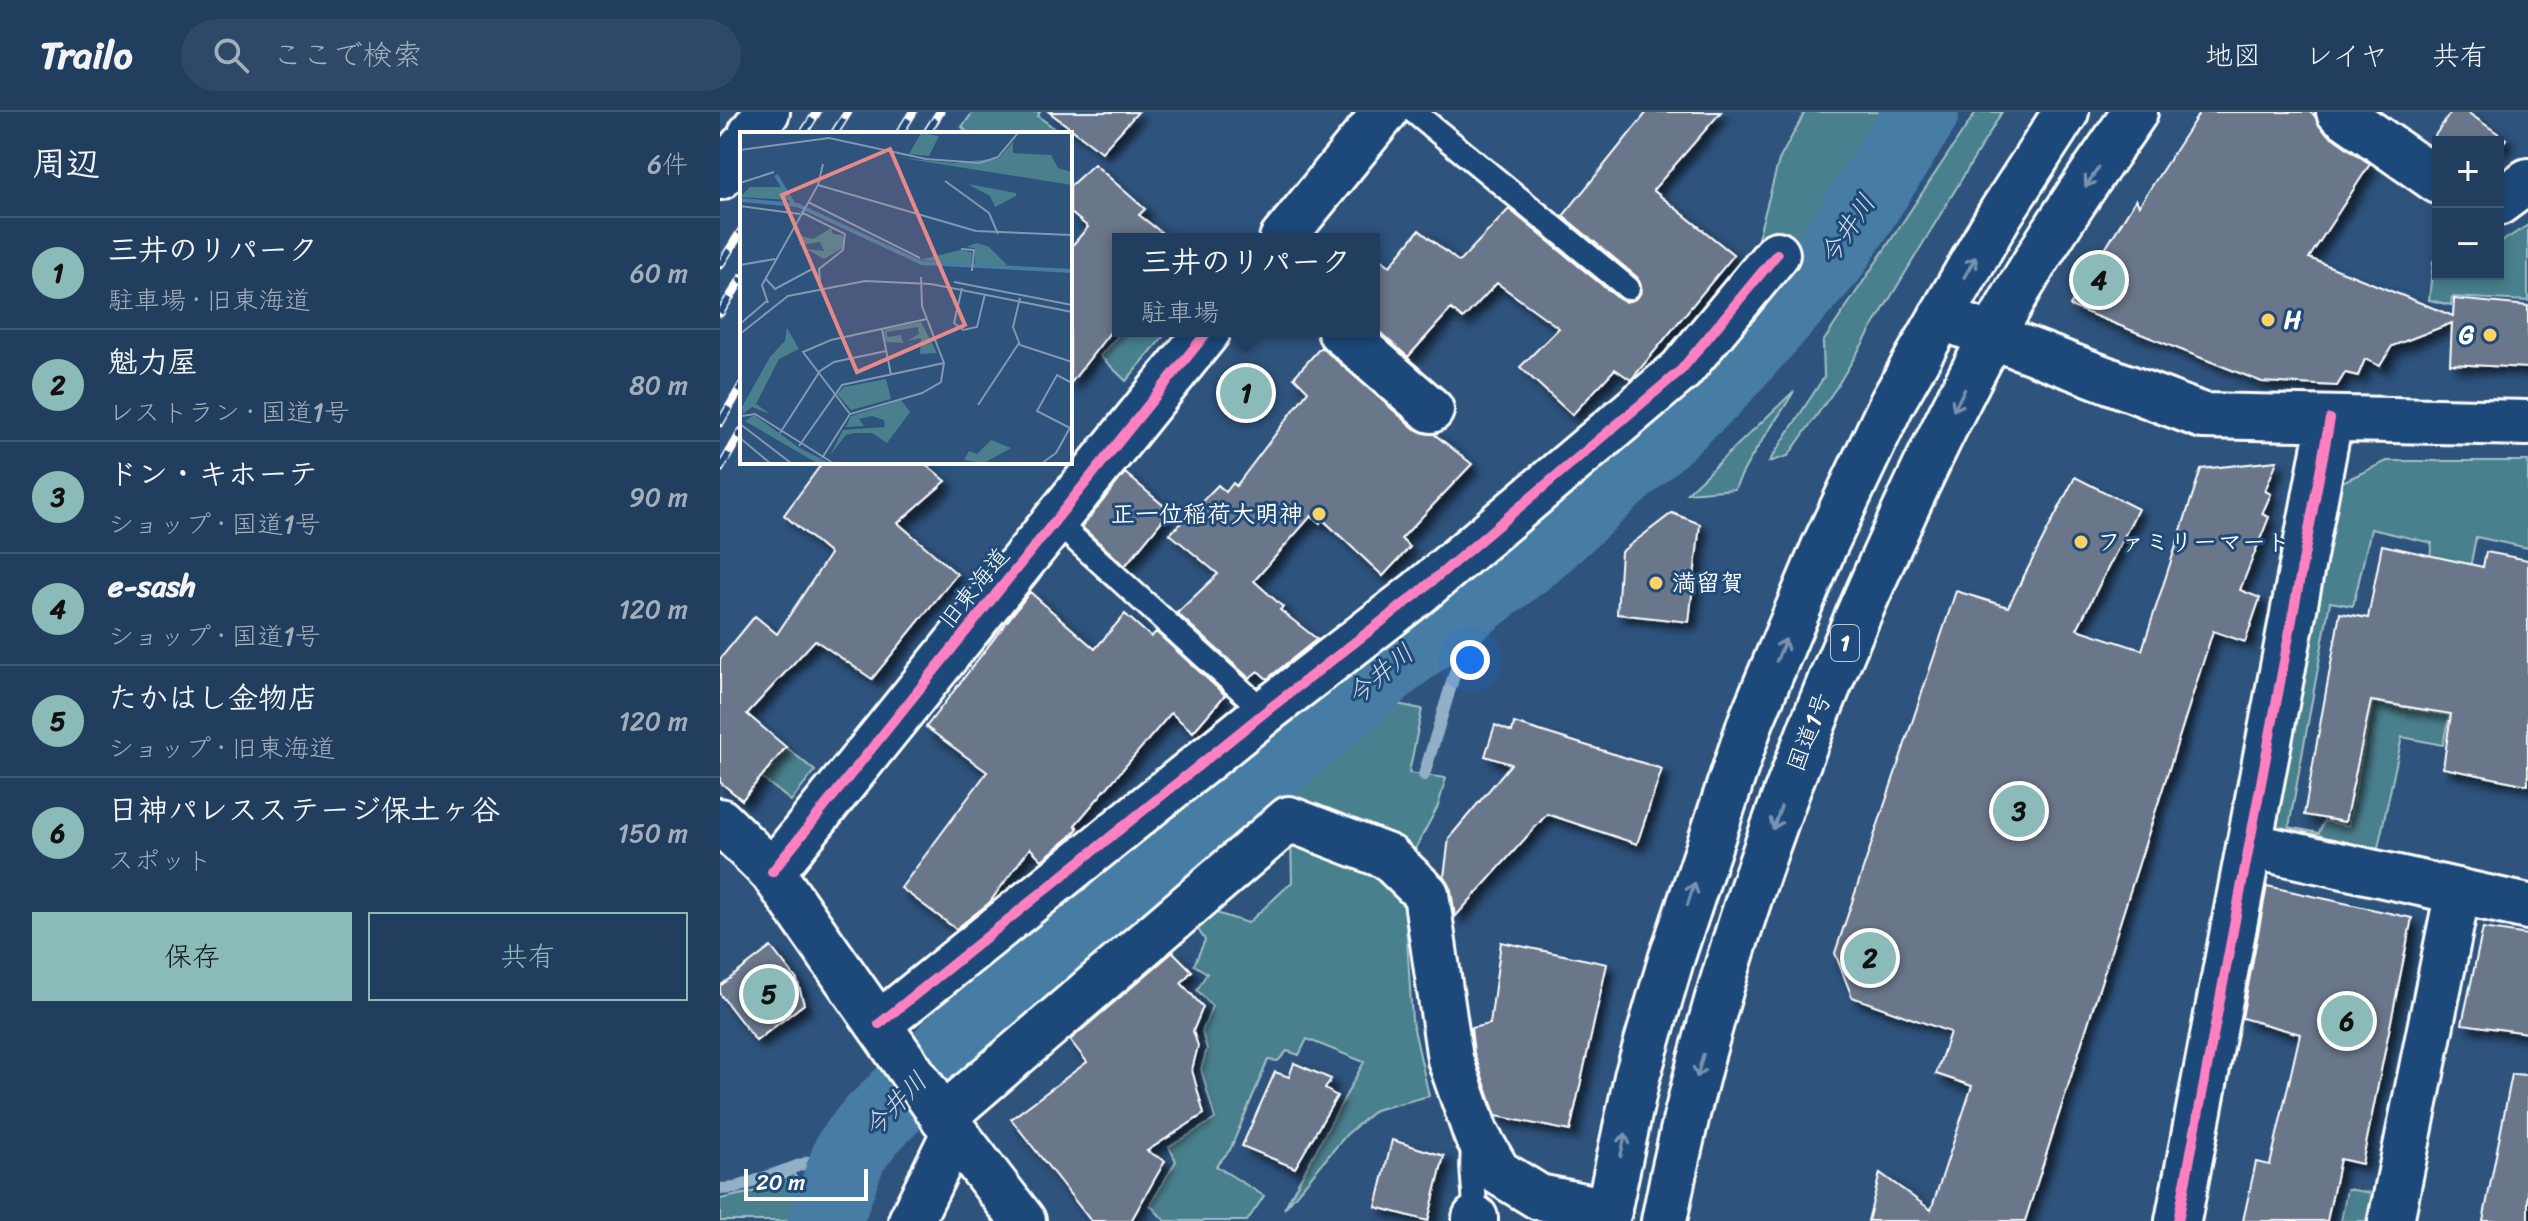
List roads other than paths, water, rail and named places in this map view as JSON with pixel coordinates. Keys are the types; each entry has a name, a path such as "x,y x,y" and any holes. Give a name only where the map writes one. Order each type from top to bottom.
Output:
{"main road":[{"path":"752,132 767,112"},
{"path":"1287,233 1385,112"},
{"path":"911,1221 940,1112 1289,819 1388,857 1426,894 1450,1059 1476,1134 1498,1172 1539,1197 1608,1216 1637,1077 1671,960 1751,721 1824,547 1892,403 1999,216 2066,112"},
{"name":"国道1号","path":"1664,1221 1677,1154 1722,982 1775,820 1830,677 1925,467 1993,337 2037,258 2135,112"},
{"path":"2339,112 2432,177"},
{"path":"720,177 740,150"},
{"path":"2504,199 2528,181"},
{"path":"887,1035 1265,712 1417,594 1681,370 1777,254"},
{"path":"1941,317 2203,416 2528,423"},
{"name":"旧東海道","path":"772,872 1203,337"},
{"path":"1347,337 1431,410"},
{"path":"2178,1221 2330,419"},
{"path":"720,821 772,872 940,1112 1023,1221"},
{"path":"2249,845 2528,907"},
{"path":"720,852 772,872"},
{"path":"2391,1221 2458,891"}],"lane":[{"path":"1414,112 1628,288"},
{"path":"1054,520 1265,712"},
{"path":"1475,1219 1476,1189 1470,1162 1476,1134"}],"waterway":[{"name":"今井川","path":"825,1221 850,1153 869,1128 972,1026 1395,660 1534,553 1713,388 1829,259 1922,112"},
{"path":"1424,775 1478,596"},
{"path":"720,1189 735,1188 809,1162 850,1153"}],"railway":[{"path":"804,132 817,112"},
{"path":"835,132 848,112"},
{"path":"900,132 913,112"},
{"path":"927,132 940,112"},
{"path":"720,265 740,233"},
{"path":"720,313 740,281"},
{"path":"720,423 740,388"},
{"path":"720,469 740,434"}],"place":[{"name":"e-sash","path":"2099,280"},
{"name":"H","path":"2268,320"},
{"name":"G","path":"2490,335"},
{"name":"三井のリパーク","path":"1246,393"},
{"name":"正一位稲荷大明神","path":"1319,514"},
{"name":"ファミリーマート","path":"2081,542"},
{"name":"満留賀","path":"1656,583"},
{"name":"ドン・キホーテ","path":"2019,811"},
{"name":"魁力屋","path":"1870,958"},
{"name":"たかはし金物店","path":"769,994"},
{"name":"日神パレスステージ保土ヶ谷","path":"2347,1021"}]}
